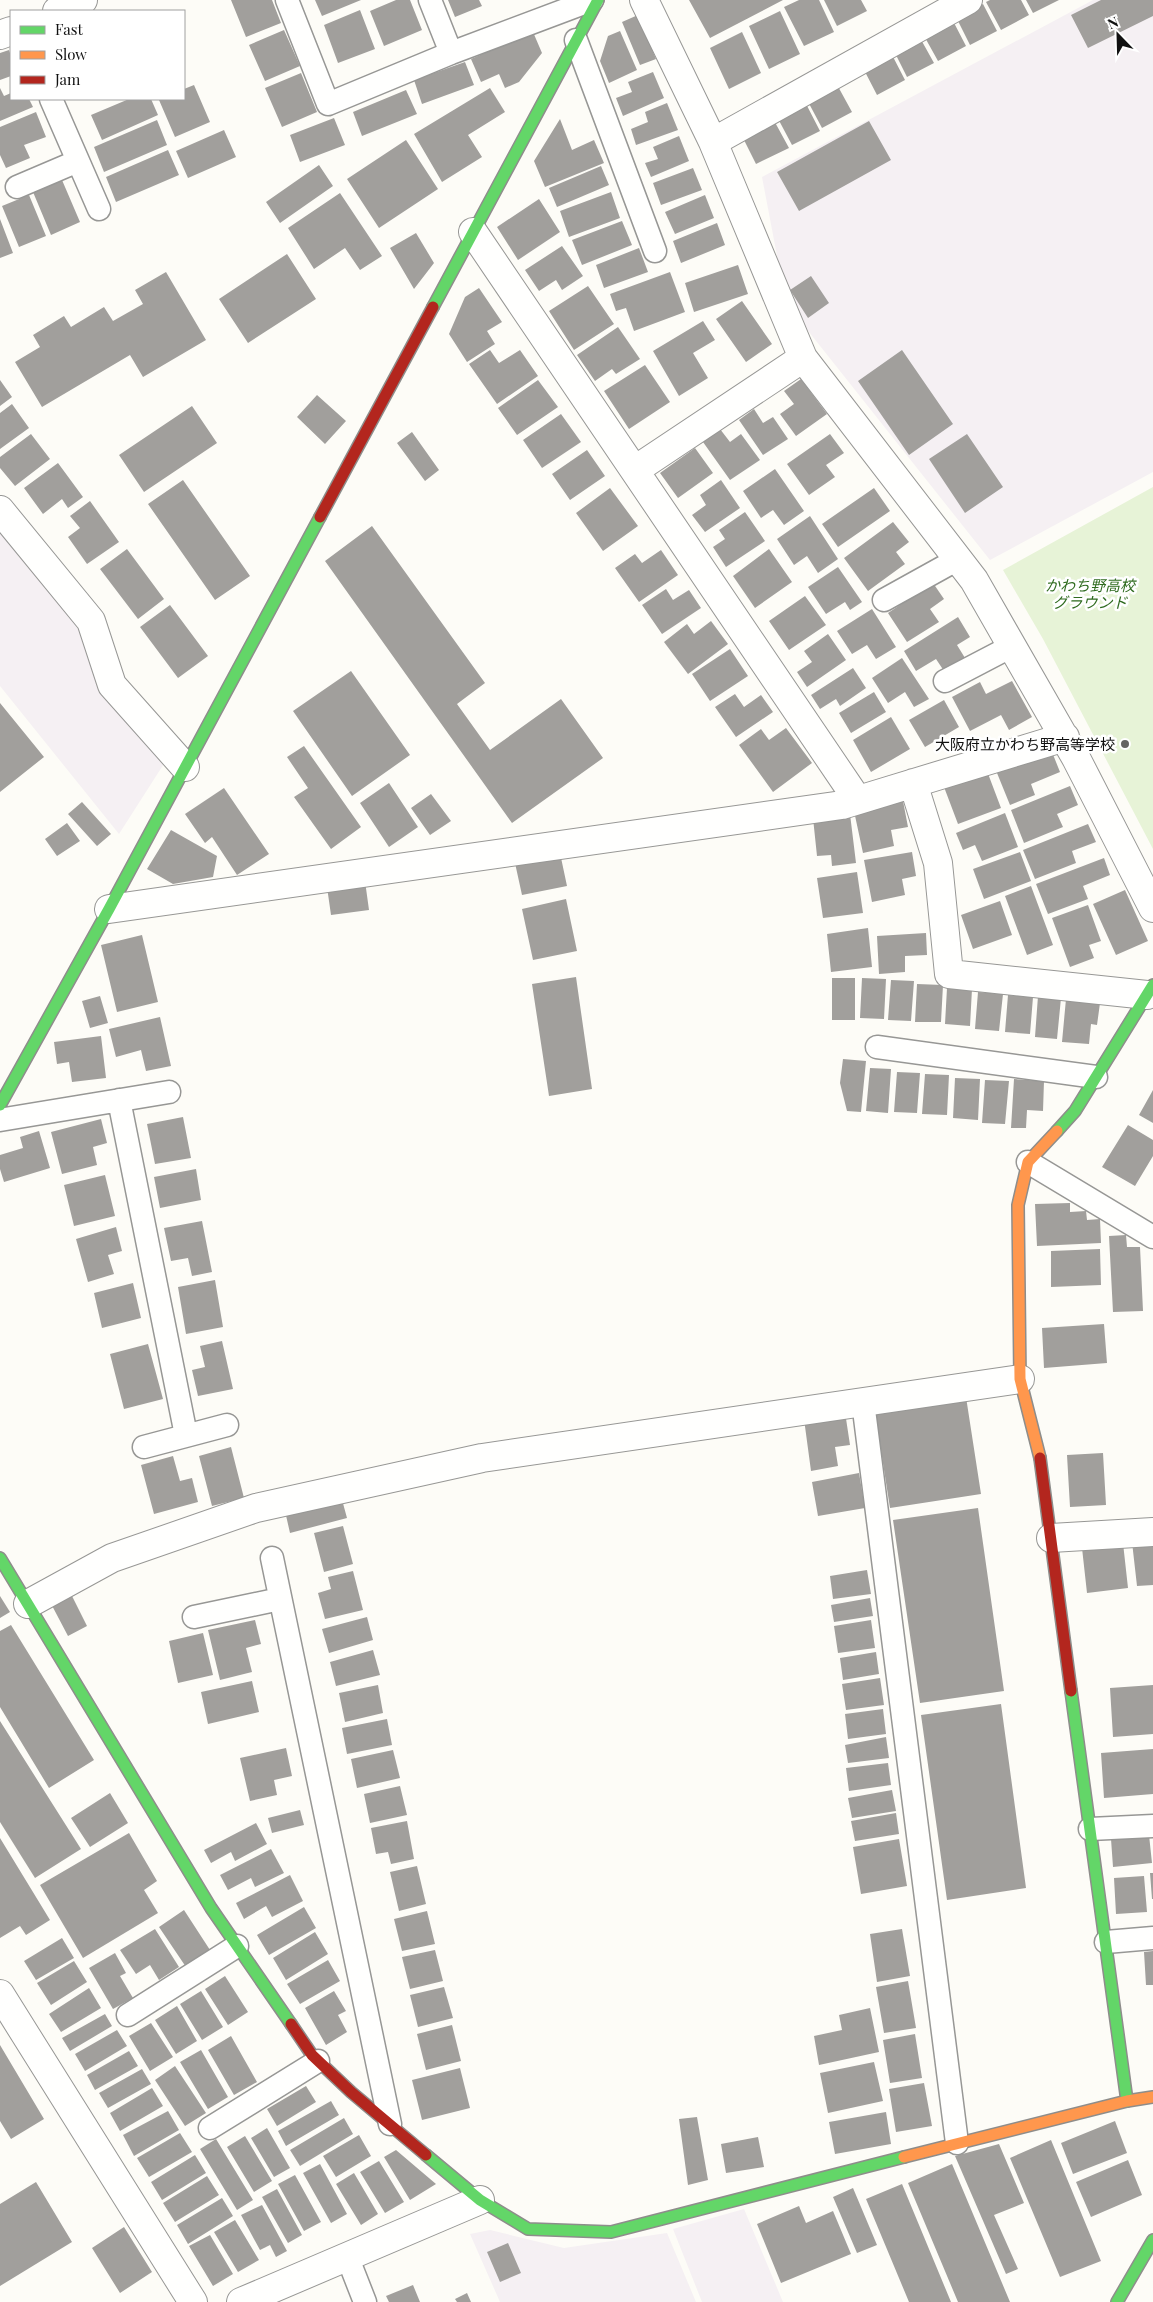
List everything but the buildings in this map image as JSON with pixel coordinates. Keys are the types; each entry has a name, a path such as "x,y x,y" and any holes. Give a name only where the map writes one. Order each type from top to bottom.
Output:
{"street":[{"path":"59,10 83,0"},
{"path":"0,1105 109,909 598,0"},
{"path":"644,0 713,142 803,358 974,580 1065,737 1153,908"},
{"path":"713,142 968,0"},
{"path":"473,232 857,800"},
{"path":"635,470 803,358"},
{"path":"0,510 91,621 112,685 185,767"},
{"path":"109,909 842,805 1065,737"},
{"path":"913,783 938,863 949,974 1150,990 1076,1111 1028,1162 1018,1205 1020,1379 1039,1452 1127,2101"},
{"path":"28,1604 112,1558 256,1508 482,1458 1020,1379"},
{"path":"1051,1538 1153,1532"},
{"path":"0,1558 210,1908 318,2061 480,2200 528,2229 612,2232 956,2143 1127,2101 1153,2097"},
{"path":"0,1994 193,2302"},
{"path":"241,2302 480,2200"},
{"path":"1118,2302 1153,2240"}],"lane":[{"path":"287,0 328,104 451,53 592,0"},
{"path":"430,0 451,53"},
{"path":"576,40 656,251"},
{"path":"52,100 99,209"},
{"path":"17,187 78,161"},
{"path":"884,600 958,559"},
{"path":"945,681 1012,646"},
{"path":"877,1047 1096,1077"},
{"path":"0,1120 169,1092"},
{"path":"120,1100 186,1435"},
{"path":"1028,1162 1153,1237"},
{"path":"863,1402 956,2143"},
{"path":"144,1447 227,1426"},
{"path":"272,1558 390,2124"},
{"path":"194,1617 280,1599"},
{"path":"1090,1829 1153,1826"},
{"path":"1106,1942 1153,1938"},
{"path":"128,2015 237,1946"},
{"path":"210,2128 318,2061"},
{"path":"346,2256 365,2302"}],"shaded area":[{"path":"1093,0 1153,0 1153,472 990,560 786,303 762,177"},
{"path":"0,528 78,623 167,759 119,834 0,686"},
{"path":"744,2209 783,2302 702,2302 673,2229"},
{"path":"490,2230 564,2248 667,2233 696,2302 500,2302 470,2234"}],"green space":[{"name":"かわち野高校 グラウンド","path":"1153,487 1153,849 1043,639 1003,570"}],"traffic: fast":[{"path":"433,307 598,0"},
{"path":"0,1105 109,909 320,517"},
{"path":"1057,1131 1075,1111 1153,985"},
{"path":"0,1558 211,1908 291,2024"},
{"path":"1071,1691 1127,2101"},
{"path":"426,2155 480,2200 528,2229 611,2232 904,2157"},
{"path":"1117,2302 1153,2240"}],"traffic: slow":[{"path":"1040,1458 1020,1379 1018,1205 1028,1162 1057,1131"},
{"path":"904,2157 1127,2101 1153,2097"}],"traffic: jam":[{"path":"320,517 433,307"},
{"path":"1040,1458 1071,1691"},
{"path":"291,2024 312,2055 351,2092 426,2155"}],"place":[{"name":"大阪府立かわち野高等学校","path":"1125,744"}]}
